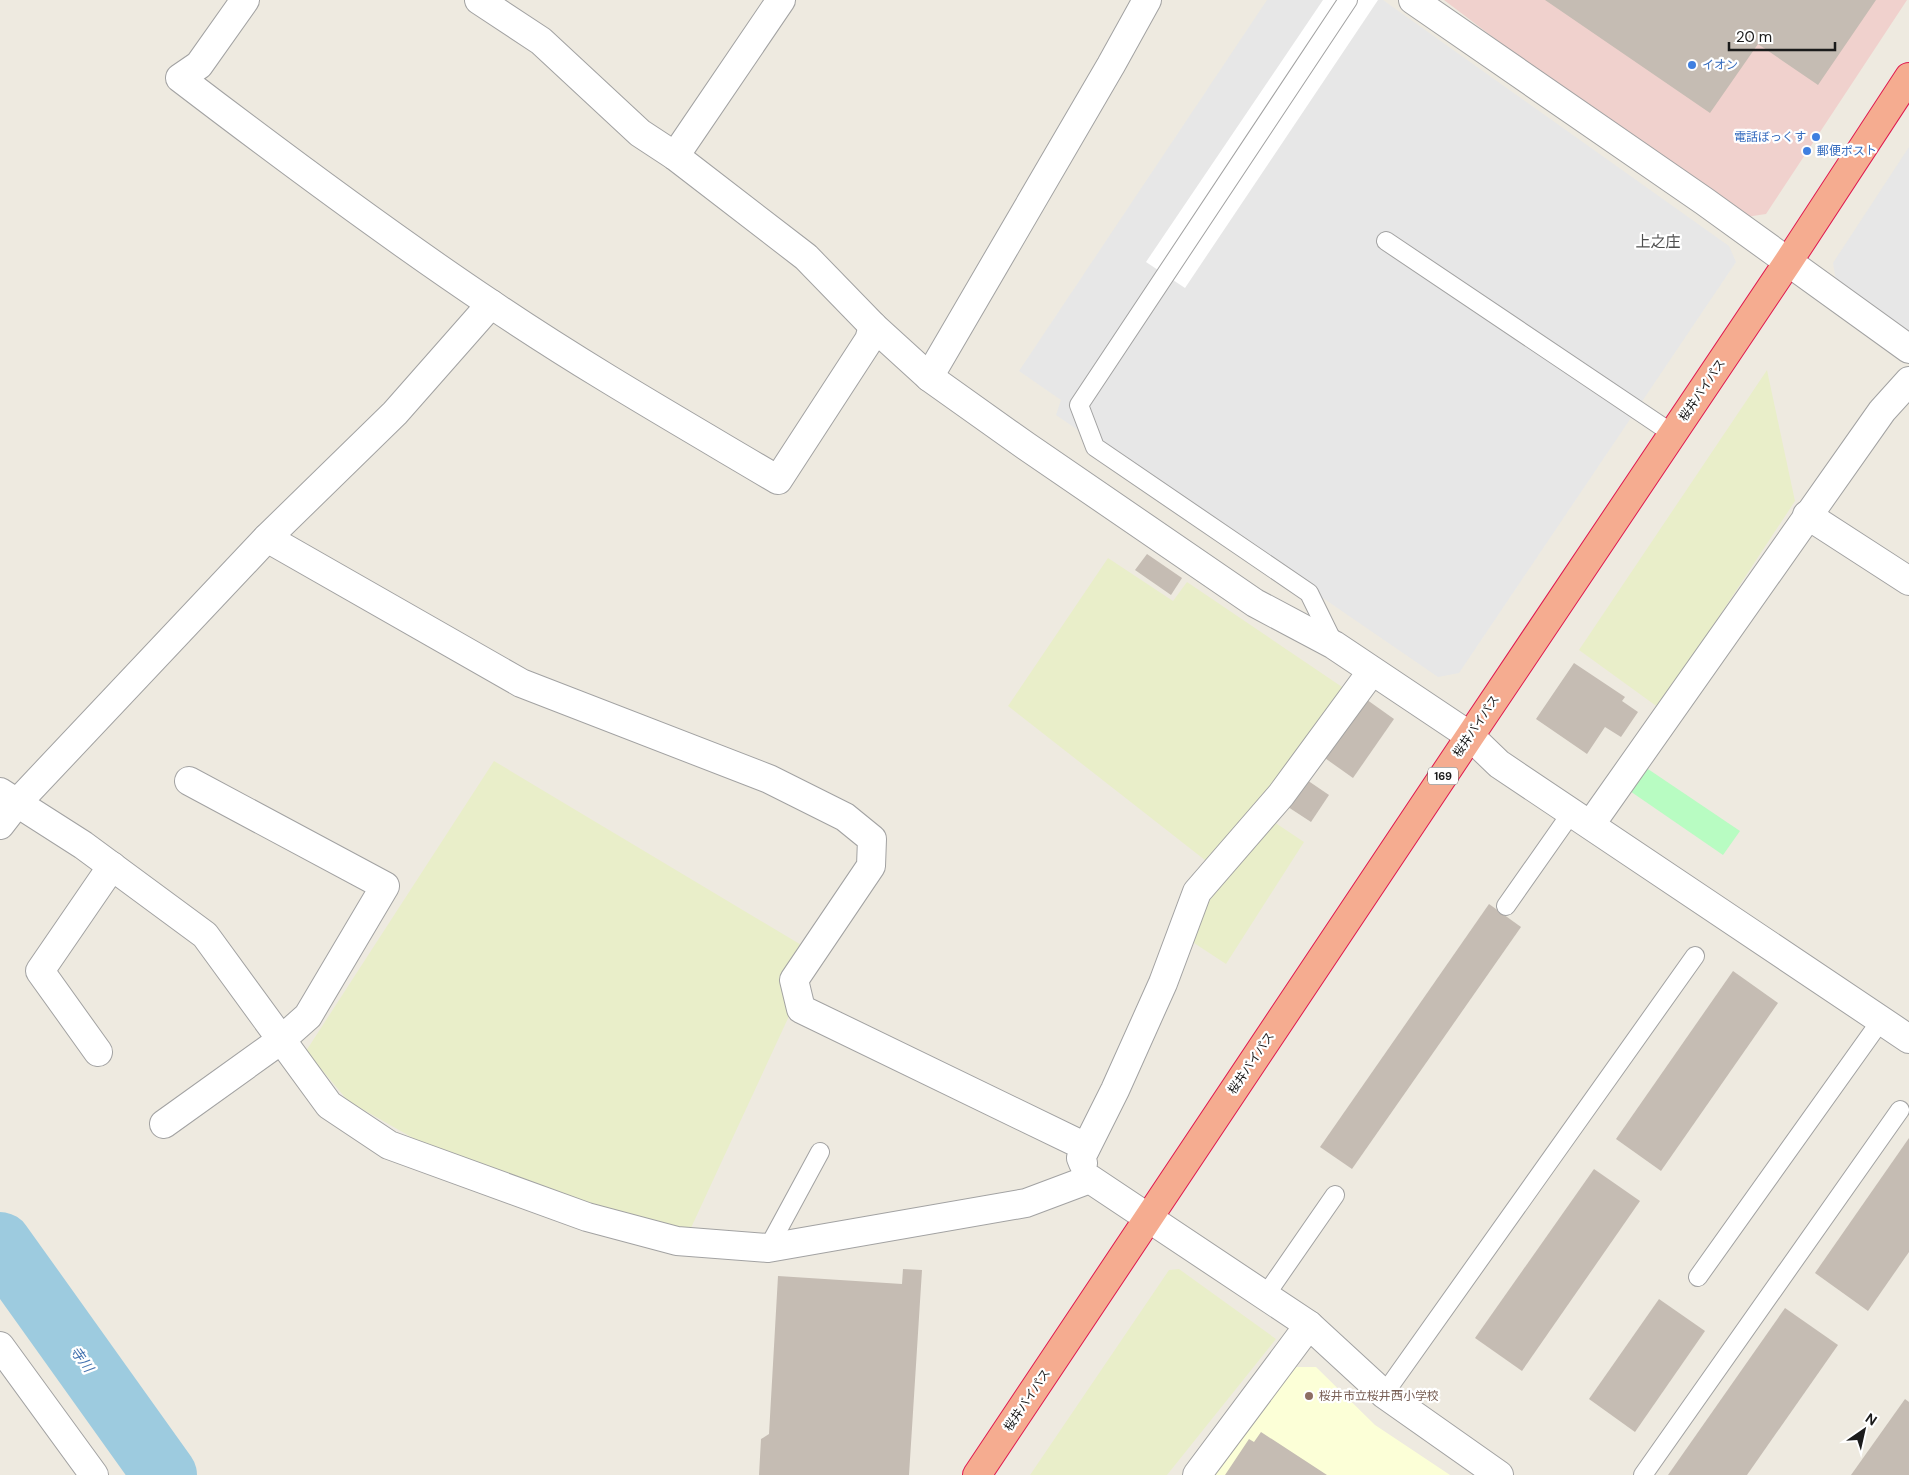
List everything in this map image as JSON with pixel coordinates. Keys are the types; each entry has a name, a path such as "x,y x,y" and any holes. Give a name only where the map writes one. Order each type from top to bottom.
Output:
{"highway":[{"name":"桜井バイパス","path":"977,1475 1148,1216 1788,262 1909,77"}],"street":[{"path":"245,0 199,65 180,78 290,162 491,304 594,370 778,480 869,340 873,326"},
{"path":"480,0 541,42 640,133 675,156 806,256 873,326 929,377 1255,603 1334,645 1470,736 1499,764 1882,1019 1909,1039"},
{"path":"675,156 781,0"},
{"path":"929,377 1111,66 1147,0"},
{"path":"1413,0 1704,201 1909,349"},
{"path":"0,825 9,798 267,538 395,413 491,304"},
{"path":"1581,818 1807,515 1882,411 1909,381"},
{"path":"1807,515 1909,581"},
{"path":"267,538 521,683 769,779 846,817 872,839 872,866 794,980 801,1009 1086,1147"},
{"path":"1372,671 1281,795 1197,892 1163,983 1115,1090 1081,1158 1090,1178 1309,1325 1384,1394 1499,1475"},
{"path":"164,1124 281,1040 308,1016 385,886 189,781"},
{"path":"9,798 112,866 205,934 329,1105 389,1145 586,1217 677,1241 768,1248 1026,1203 1090,1178"},
{"path":"98,1052 40,971 112,866"},
{"path":"1197,1475 1309,1325"},
{"path":"0,1346 94,1475"}],"lane":[{"path":"1334,645 1309,593 1095,447 1079,405 1348,0"},
{"path":"1386,241 1673,434"},
{"path":"1506,906 1581,818"},
{"path":"1384,1394 1695,956"},
{"path":"1698,1276 1882,1019"},
{"path":"1643,1475 1900,1110"},
{"path":"768,1248 820,1152"},
{"path":"1265,1296 1335,1195"}],"shaded area":[{"path":"1267,0 1383,0 1729,246 1736,262 1459,673 1438,677 1056,415 1061,400 1019,371"},
{"path":"1444,0 1907,0 1766,214 1746,217 1540,73"},
{"path":"1909,147 1909,333 1836,281 1833,263"},
{"path":"1767,370 1795,501 1659,708 1579,650"},
{"path":"1108,558 1173,601 1187,582 1351,693 1210,864 1008,706"},
{"path":"494,761 803,946 790,1014 690,1230 632,1220 427,1146 348,1101 306,1051"},
{"path":"1271,820 1304,842 1226,964 1188,939 1207,899"},
{"path":"1179,1269 1276,1339 1167,1475 1030,1475 1169,1270"},
{"name":"桜井市立桜井西小学校","path":"1296,1367 1316,1367 1375,1425 1450,1475 1212,1475"}],"green space":[{"path":"1642,765 1740,831 1723,855 1627,789"}],"pier":[{"path":"1323,0 1378,0 1185,288 1146,262"}],"building":[{"name":"イオン","path":"1545,0 1876,0 1818,85 1758,44 1710,113"},
{"path":"1147,554 1182,578 1171,595 1135,570"},
{"path":"1574,663 1625,697 1622,701 1638,712 1621,737 1605,727 1587,754 1536,719"},
{"path":"1363,697 1394,719 1353,778 1322,756"},
{"path":"1304,778 1329,795 1311,822 1285,805"},
{"path":"1489,904 1521,927 1352,1169 1320,1147"},
{"path":"1733,971 1778,1003 1661,1171 1616,1139"},
{"path":"1909,1138 1909,1252 1868,1311 1815,1273"},
{"path":"1594,1169 1640,1201 1522,1371 1475,1338"},
{"path":"903,1269 922,1270 909,1475 759,1475 761,1439 769,1434 778,1276 902,1284"},
{"path":"1659,1299 1705,1331 1635,1432 1589,1399"},
{"path":"1785,1308 1838,1345 1747,1475 1668,1475"},
{"path":"1905,1399 1909,1402 1909,1475 1851,1475"},
{"path":"1261,1432 1327,1475 1225,1475 1249,1439 1254,1442"}],"waterway":[{"name":"寺川","path":"0,1244 165,1475"}],"place":[{"name":"イオン","path":"1692,65"},
{"name":"電話ぼっくす","path":"1816,137"},
{"name":"郵便ポスト","path":"1807,151"},
{"name":"桜井市立桜井西小学校","path":"1309,1396"}],"district":[{"name":"上之庄","path":"1658,242"}]}
